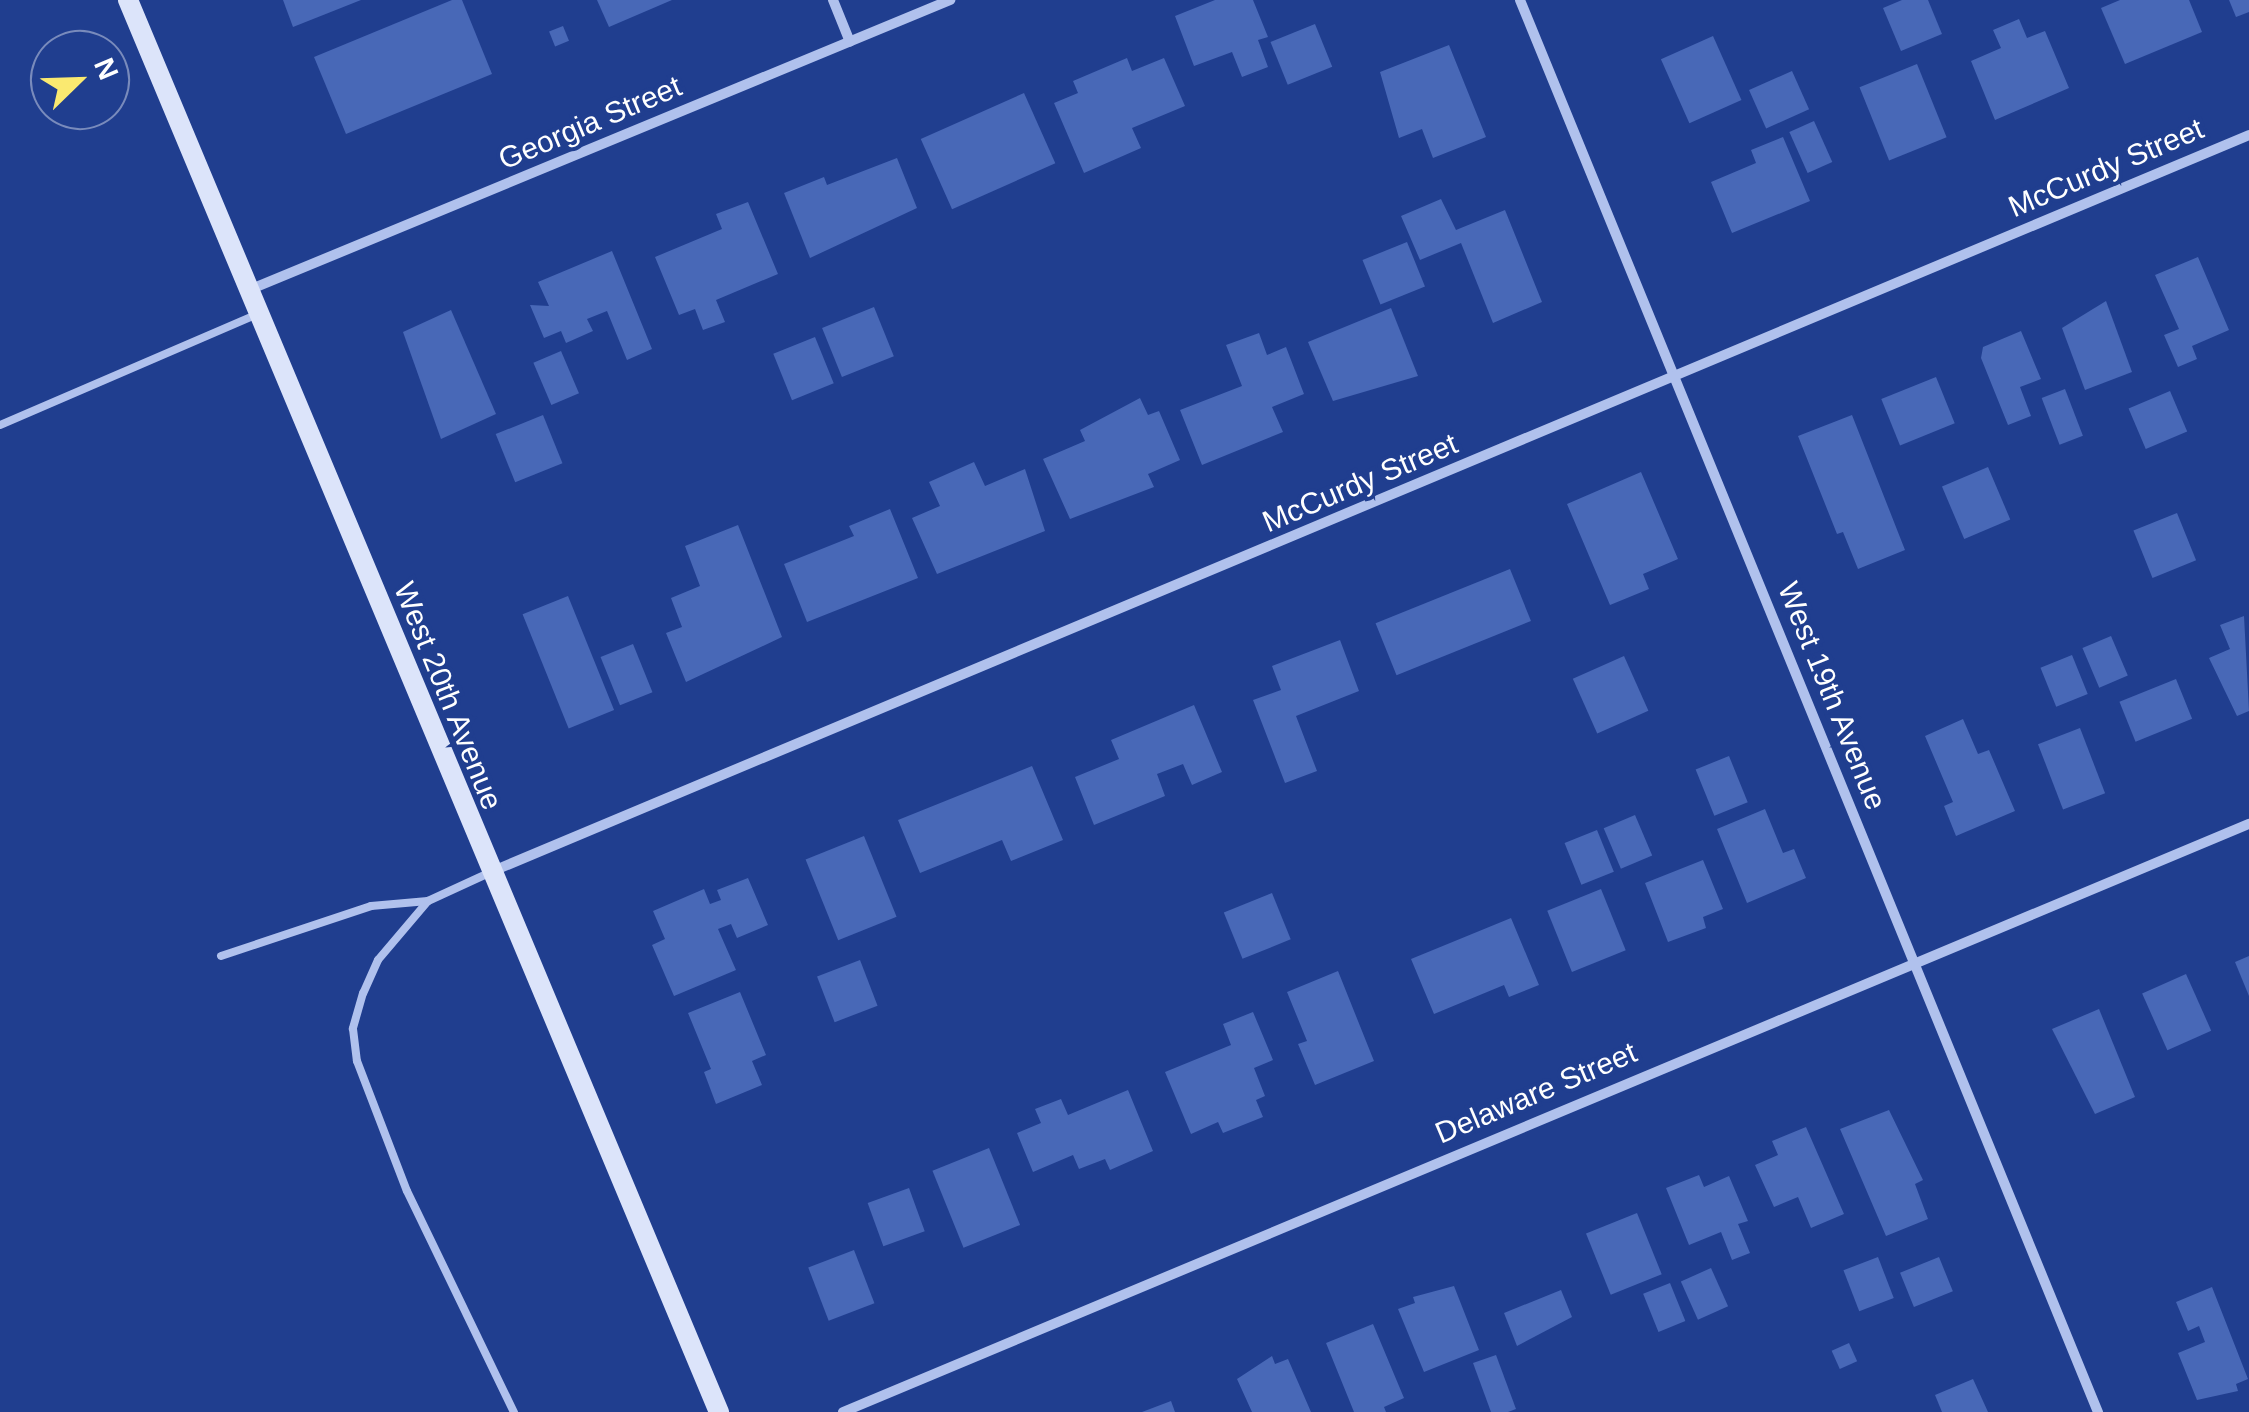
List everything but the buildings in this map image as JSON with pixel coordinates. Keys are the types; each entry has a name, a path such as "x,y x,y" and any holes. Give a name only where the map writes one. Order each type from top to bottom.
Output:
{"main road":[{"name":"West 20th Avenue","path":"128,0 489,873 719,1412"}],"street":[{"path":"832,0 850,42"},
{"name":"Georgia Street","path":"249,290 950,0"},
{"name":"West 19th Avenue","path":"1520,0 2098,1412"},
{"name":"McCurdy Street","path":"489,873 2249,135"},
{"name":"Delaware Street","path":"844,1412 2249,824"}],"lane":[{"path":"0,425 258,314"},
{"path":"221,956 371,906 428,901 489,873"},
{"path":"428,901 378,960 362,993 353,1029 357,1061 408,1191 514,1412"}]}
